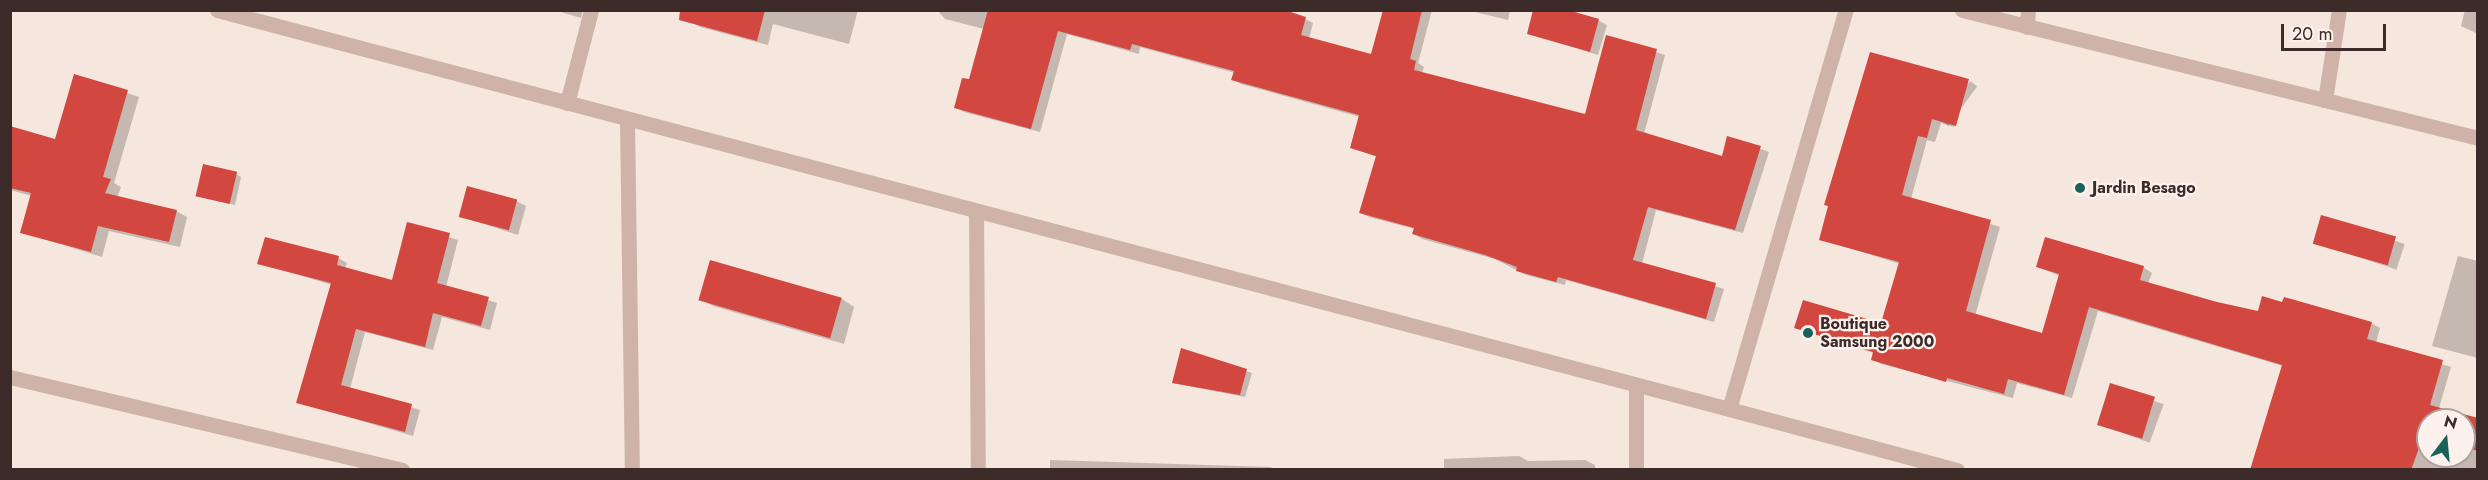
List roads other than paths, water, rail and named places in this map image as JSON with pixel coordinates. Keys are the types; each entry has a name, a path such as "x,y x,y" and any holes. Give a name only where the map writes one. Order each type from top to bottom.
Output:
{"street":[{"path":"217,10 1957,470"},
{"path":"567,103 591,10"},
{"path":"1728,409 1846,10"},
{"path":"1962,10 2478,138"},
{"path":"2027,27 2028,10"},
{"path":"2325,100 2339,10"},
{"path":"627,119 632,470"},
{"path":"976,211 978,470"},
{"path":"10,377 402,470"},
{"path":"1636,385 1636,470"}],"place":[{"name":"Jardin Besago","path":"2080,188"},
{"name":"Boutique Samsung 2000","path":"1808,333"}]}
